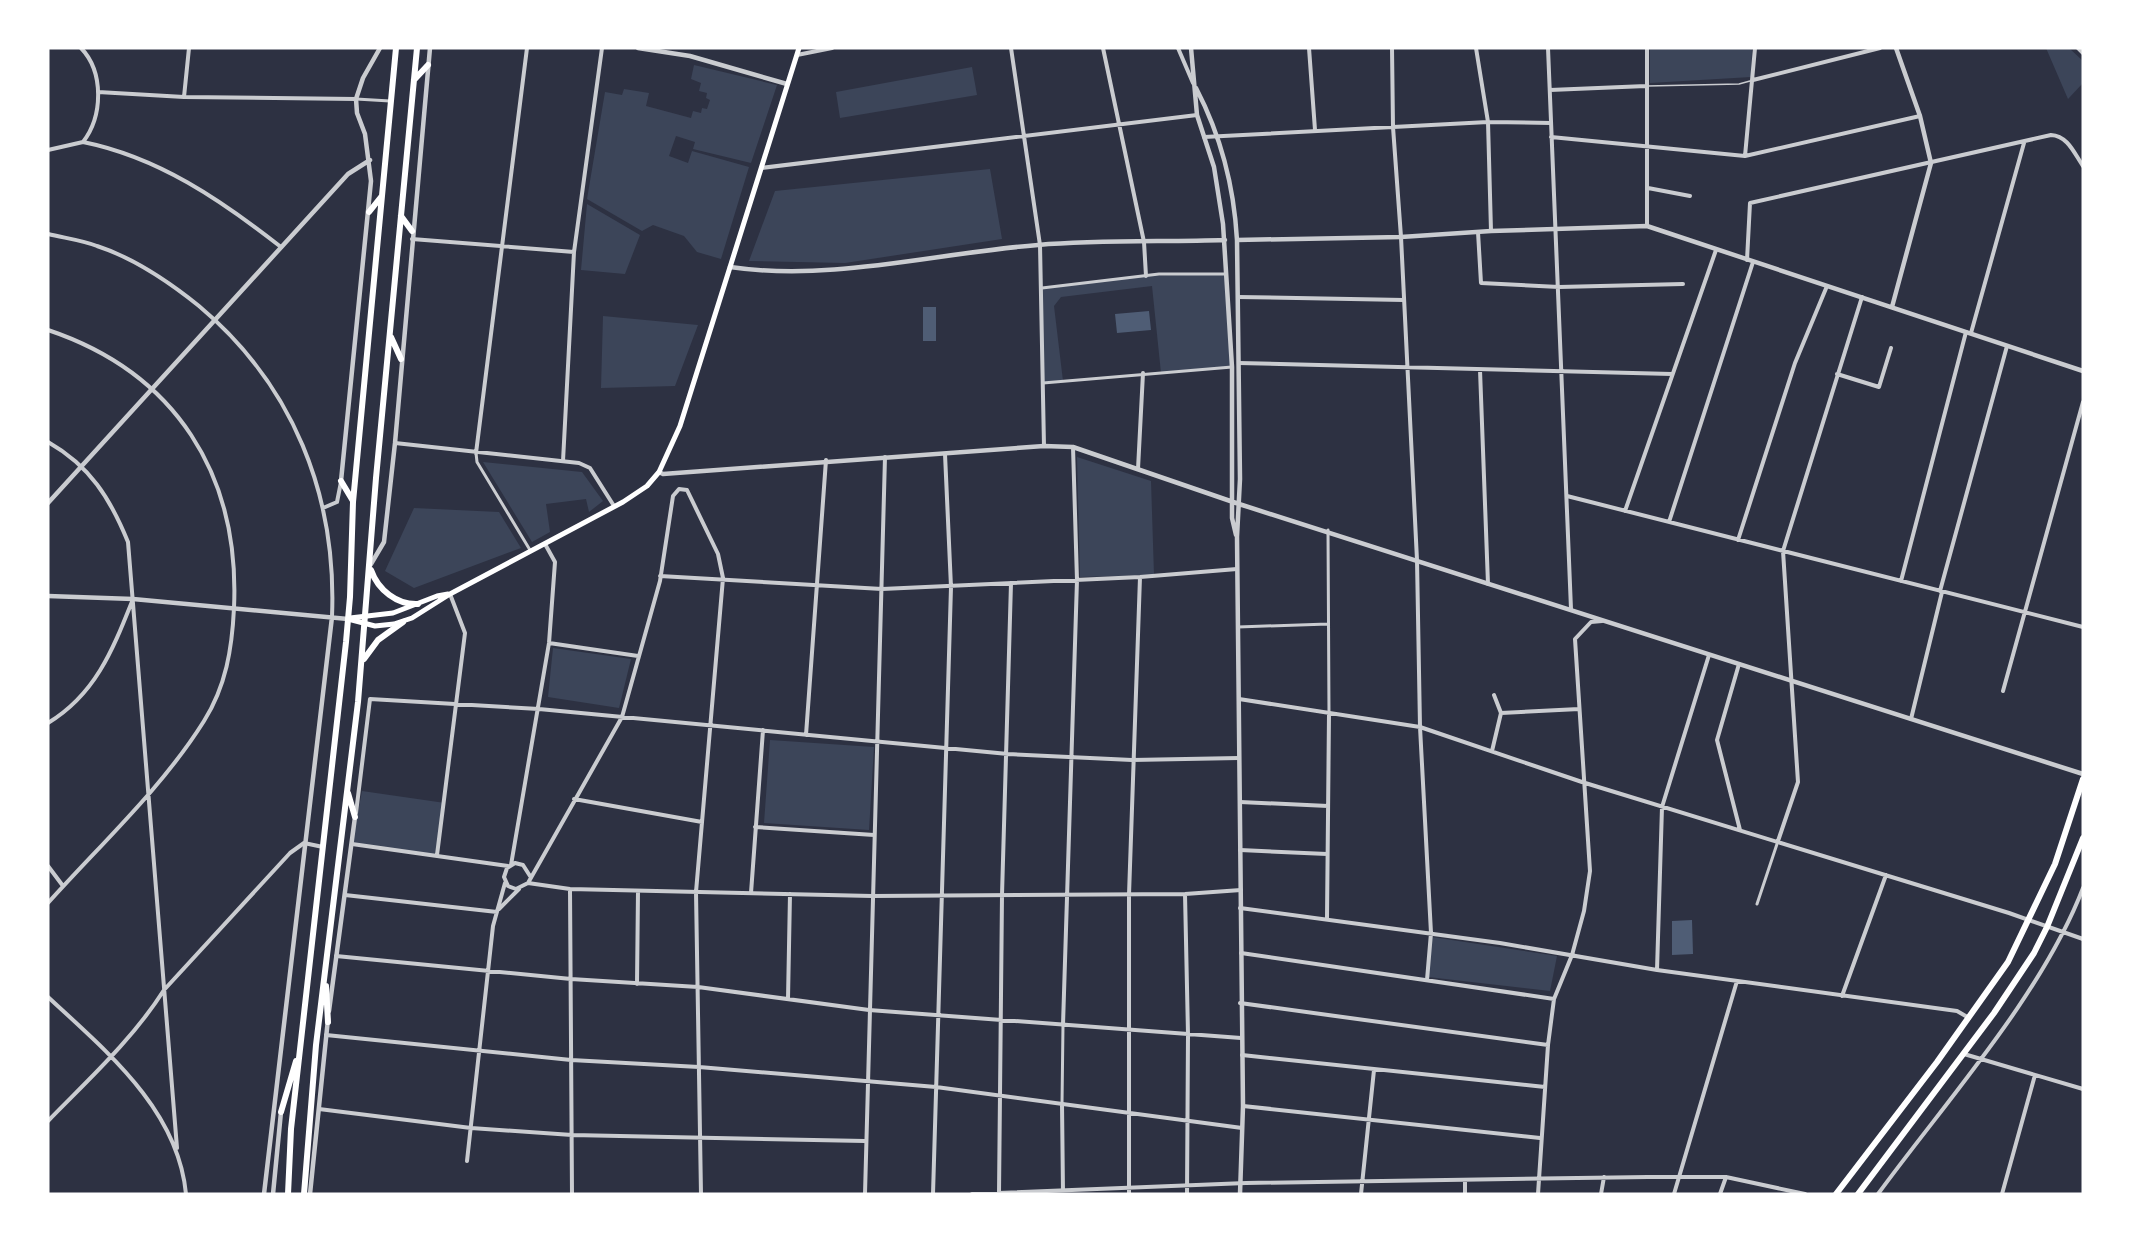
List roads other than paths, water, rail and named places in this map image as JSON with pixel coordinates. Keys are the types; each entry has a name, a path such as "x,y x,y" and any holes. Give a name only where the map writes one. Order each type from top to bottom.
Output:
{"main road":[{"path":"288,1194 291,1129 348,619 353,502 396,48"},
{"path":"304,1194 325,971 362,665 417,48"},
{"path":"362,665 373,645 403,622 450,594 615,507 640,491 659,472 680,426 799,48"},
{"path":"414,81 428,66"},
{"path":"369,212 381,197"},
{"path":"401,216 412,235"},
{"path":"390,335 401,359"},
{"path":"341,481 353,502"},
{"path":"371,564 375,580 388,594 402,603 418,604"},
{"path":"348,619 366,614 393,613 437,596 450,594"},
{"path":"348,619 365,625 384,626 403,622"},
{"path":"1836,1194 1970,1018 2008,962 2055,864 2083,779"},
{"path":"347,790 355,817"},
{"path":"1858,1194 2009,992 2048,927 2083,838"},
{"path":"325,971 328,1022"},
{"path":"281,1112 301,1043"}],"street":[{"path":"81,48 94,64 98,76 98,92 93,119 83,142"},
{"path":"184,97 189,48"},
{"path":"323,508 337,502 341,481 369,212 370,160 365,134 357,113 356,99 363,78 380,48"},
{"path":"371,564 384,542 430,48"},
{"path":"527,48 476,453 477,462 531,551"},
{"path":"563,461 574,252 602,48"},
{"path":"638,48 690,56 787,84"},
{"path":"690,56 692,48"},
{"path":"796,56 832,48"},
{"path":"1011,48 1040,245 1044,446"},
{"path":"1103,48 1117,124 1144,242 1146,276"},
{"path":"1178,48 1217,135 1229,176 1237,240 1240,1003 1243,1106 1240,1194"},
{"path":"1191,48 1197,115 1214,167 1224,240 1232,367 1231,501 1232,518 1237,537"},
{"path":"1309,48 1315,130"},
{"path":"1392,48 1393,127 1401,237 1417,560 1420,727 1431,933 1426,980"},
{"path":"1476,48 1488,122 1491,231"},
{"path":"1548,48 1571,609"},
{"path":"1647,48 1647,226"},
{"path":"1745,156 1755,48"},
{"path":"1753,80 1880,48"},
{"path":"1892,307 1931,163 1920,116 1896,48"},
{"path":"2078,48 2083,53"},
{"path":"1550,90 1646,86"},
{"path":"98,92 184,97 391,101"},
{"path":"761,168 1197,115"},
{"path":"1551,137 1745,156 1920,116"},
{"path":"1204,137 1488,122 1551,123"},
{"path":"1747,260 1750,203 2025,143 2051,135 2060,136 2083,166"},
{"path":"48,150 83,142 101,146 176,174 240,215 281,247"},
{"path":"1901,581 1968,332 2025,143"},
{"path":"48,503 348,174 370,160"},
{"path":"1648,188 1690,196"},
{"path":"1237,240 1401,237 1491,231 1647,226 2083,371"},
{"path":"1478,232 1481,283 1559,287 1683,284"},
{"path":"48,234 97,246 150,270 216,320 248,354 274,388 304,445 323,508 332,558 332,617 264,1194"},
{"path":"412,235 574,252"},
{"path":"730,267 803,271 838,269 1040,245 1224,240"},
{"path":"1625,511 1716,250"},
{"path":"1669,522 1753,262"},
{"path":"1042,288 1146,276 1225,274"},
{"path":"1738,540 1795,363 1827,286"},
{"path":"1237,297 1404,300"},
{"path":"1757,904 1798,782 1789,679 1783,551 1862,297"},
{"path":"48,330 112,358 153,389 185,425 206,462 221,497 235,555 230,658 219,690 204,720 148,792 48,903"},
{"path":"1911,719 1941,591 2007,346"},
{"path":"1837,374 1880,387 1891,348"},
{"path":"1239,363 1561,373 1672,374"},
{"path":"1043,383 1232,367"},
{"path":"1480,370 1488,584"},
{"path":"1138,469 1143,373"},
{"path":"2003,691 2027,613 2083,402"},
{"path":"48,442 81,465 108,498 128,542 177,1148 186,1194"},
{"path":"395,443 563,461 590,468 615,507"},
{"path":"659,472 1044,446 1072,447 1239,504 1328,530 1488,584 2083,774"},
{"path":"1063,1193 1063,1025 1077,580 1072,447"},
{"path":"933,1194 951,587 945,453"},
{"path":"865,1194 866,1083 885,457"},
{"path":"806,735 819,584 826,460"},
{"path":"528,884 530,876 622,717 660,576 670,505 679,489 690,493 718,554 723,578 696,892 701,1194"},
{"path":"1567,496 2083,627"},
{"path":"1327,918 1328,530"},
{"path":"467,1161 493,926 505,882 504,872 509,865 539,709 549,643 555,562 545,544"},
{"path":"660,576 882,589 1140,577 1237,569"},
{"path":"1129,1192 1131,1029 1129,895 1140,577"},
{"path":"999,1193 1002,895 1008,754 1011,583"},
{"path":"437,855 465,633 450,594"},
{"path":"48,596 133,599 348,619"},
{"path":"48,723 75,702 94,683 106,665 133,599"},
{"path":"1538,1194 1540,1138 1554,999 1572,955 1584,911 1590,870 1582,782 1575,639 1591,622 1605,621"},
{"path":"1238,627 1328,624"},
{"path":"549,643 638,656"},
{"path":"1657,970 1662,807 1709,655"},
{"path":"1739,664 1717,740 1740,830"},
{"path":"1492,751 1501,713 1494,695"},
{"path":"310,1194 326,1035 370,699 539,709 1008,754 1132,760 1239,758"},
{"path":"1239,699 1420,727 1582,782 1778,841 2030,920 2083,939"},
{"path":"1501,713 1579,709"},
{"path":"751,893 763,730"},
{"path":"574,799 702,822"},
{"path":"1240,802 1328,806"},
{"path":"755,827 874,835"},
{"path":"48,1121 111,1055 154,1006 164,990 290,853 304,843 323,847"},
{"path":"352,844 523,865 530,876"},
{"path":"1240,850 1328,854"},
{"path":"48,866 63,886"},
{"path":"1842,996 1886,875"},
{"path":"505,882 511,888 520,889"},
{"path":"497,912 528,884 570,889 872,896 1129,895 1241,890"},
{"path":"1878,1194 2023,999 2062,932 2083,888"},
{"path":"570,889 572,1194"},
{"path":"637,984 638,891"},
{"path":"788,999 790,894"},
{"path":"1185,894 1188,1034 1187,1194"},
{"path":"345,895 497,912"},
{"path":"1240,908 1327,918 1657,970 1958,1011 1970,1018"},
{"path":"1241,953 1554,999"},
{"path":"336,956 571,980 698,987 869,1010 1241,1038"},
{"path":"1674,1194 1737,981"},
{"path":"48,997 111,1055 144,1095 177,1148"},
{"path":"1240,1003 1548,1045"},
{"path":"326,1035 572,1060 699,1067 936,1088 1242,1128"},
{"path":"1964,1054 2083,1089"},
{"path":"1241,1055 1545,1087"},
{"path":"1361,1194 1374,1069"},
{"path":"2002,1194 2035,1075"},
{"path":"1243,1106 1540,1138"},
{"path":"319,1109 471,1128 572,1135 701,1140 865,1141"},
{"path":"273,1194 281,1112"},
{"path":"1601,1194 1604,1177"},
{"path":"972,1194 1129,1192 1187,1185 1240,1183 1538,1180 1604,1177 1726,1177 1805,1194"},
{"path":"1720,1194 1726,1177"},
{"path":"1465,1180 1465,1194"}],"lane":[{"path":"1646,86 1739,84 1753,80"}]}
